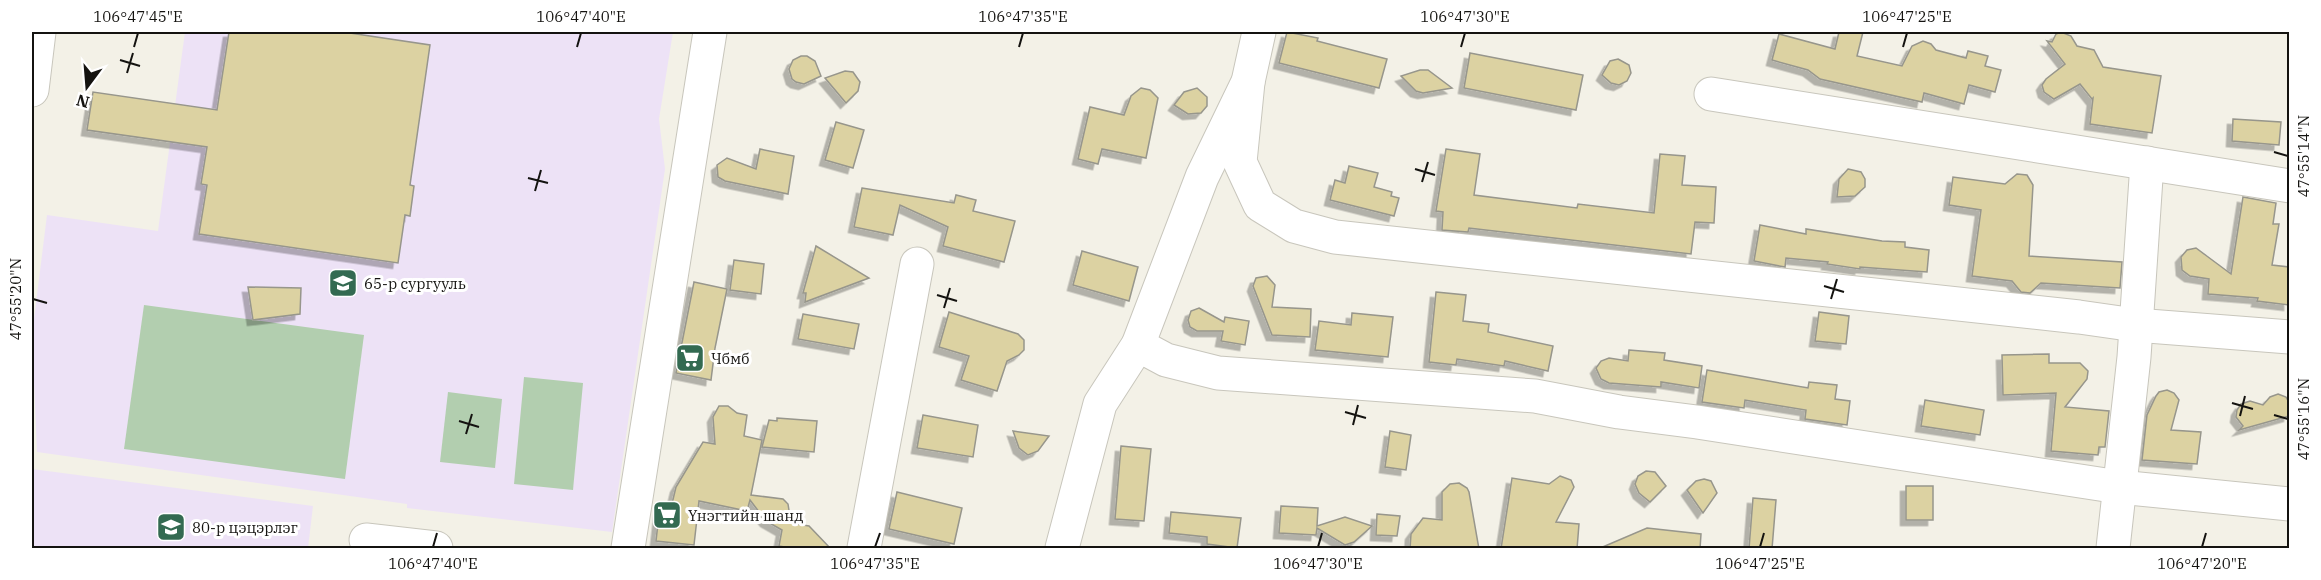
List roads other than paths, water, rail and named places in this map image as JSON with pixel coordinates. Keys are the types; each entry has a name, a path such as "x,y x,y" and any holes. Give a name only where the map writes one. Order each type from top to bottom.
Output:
{"street":[{"path":"32,90 39,32"},
{"path":"628,549 710,32"},
{"path":"1258,32 1248,81 1240,162 1260,205 1294,226 1335,237 2067,315 2135,326 2289,338"},
{"path":"1062,549 1100,404 1137,345 1202,177 1248,81"},
{"path":"1711,94 2289,186"},
{"path":"2113,549 2134,357 2147,164"},
{"path":"864,549 917,264"},
{"path":"1137,345 1167,360 1218,373 1535,396 1619,412 2119,487 2289,504"},
{"path":"366,540 436,549"}],"place":[{"name":"65-р сургууль","path":"343,283"},
{"name":"Чбмб","path":"690,358"},
{"name":"Үнэгтийн шанд","path":"667,515"},
{"name":"80-р цэцэрлэг","path":"171,527"}]}
